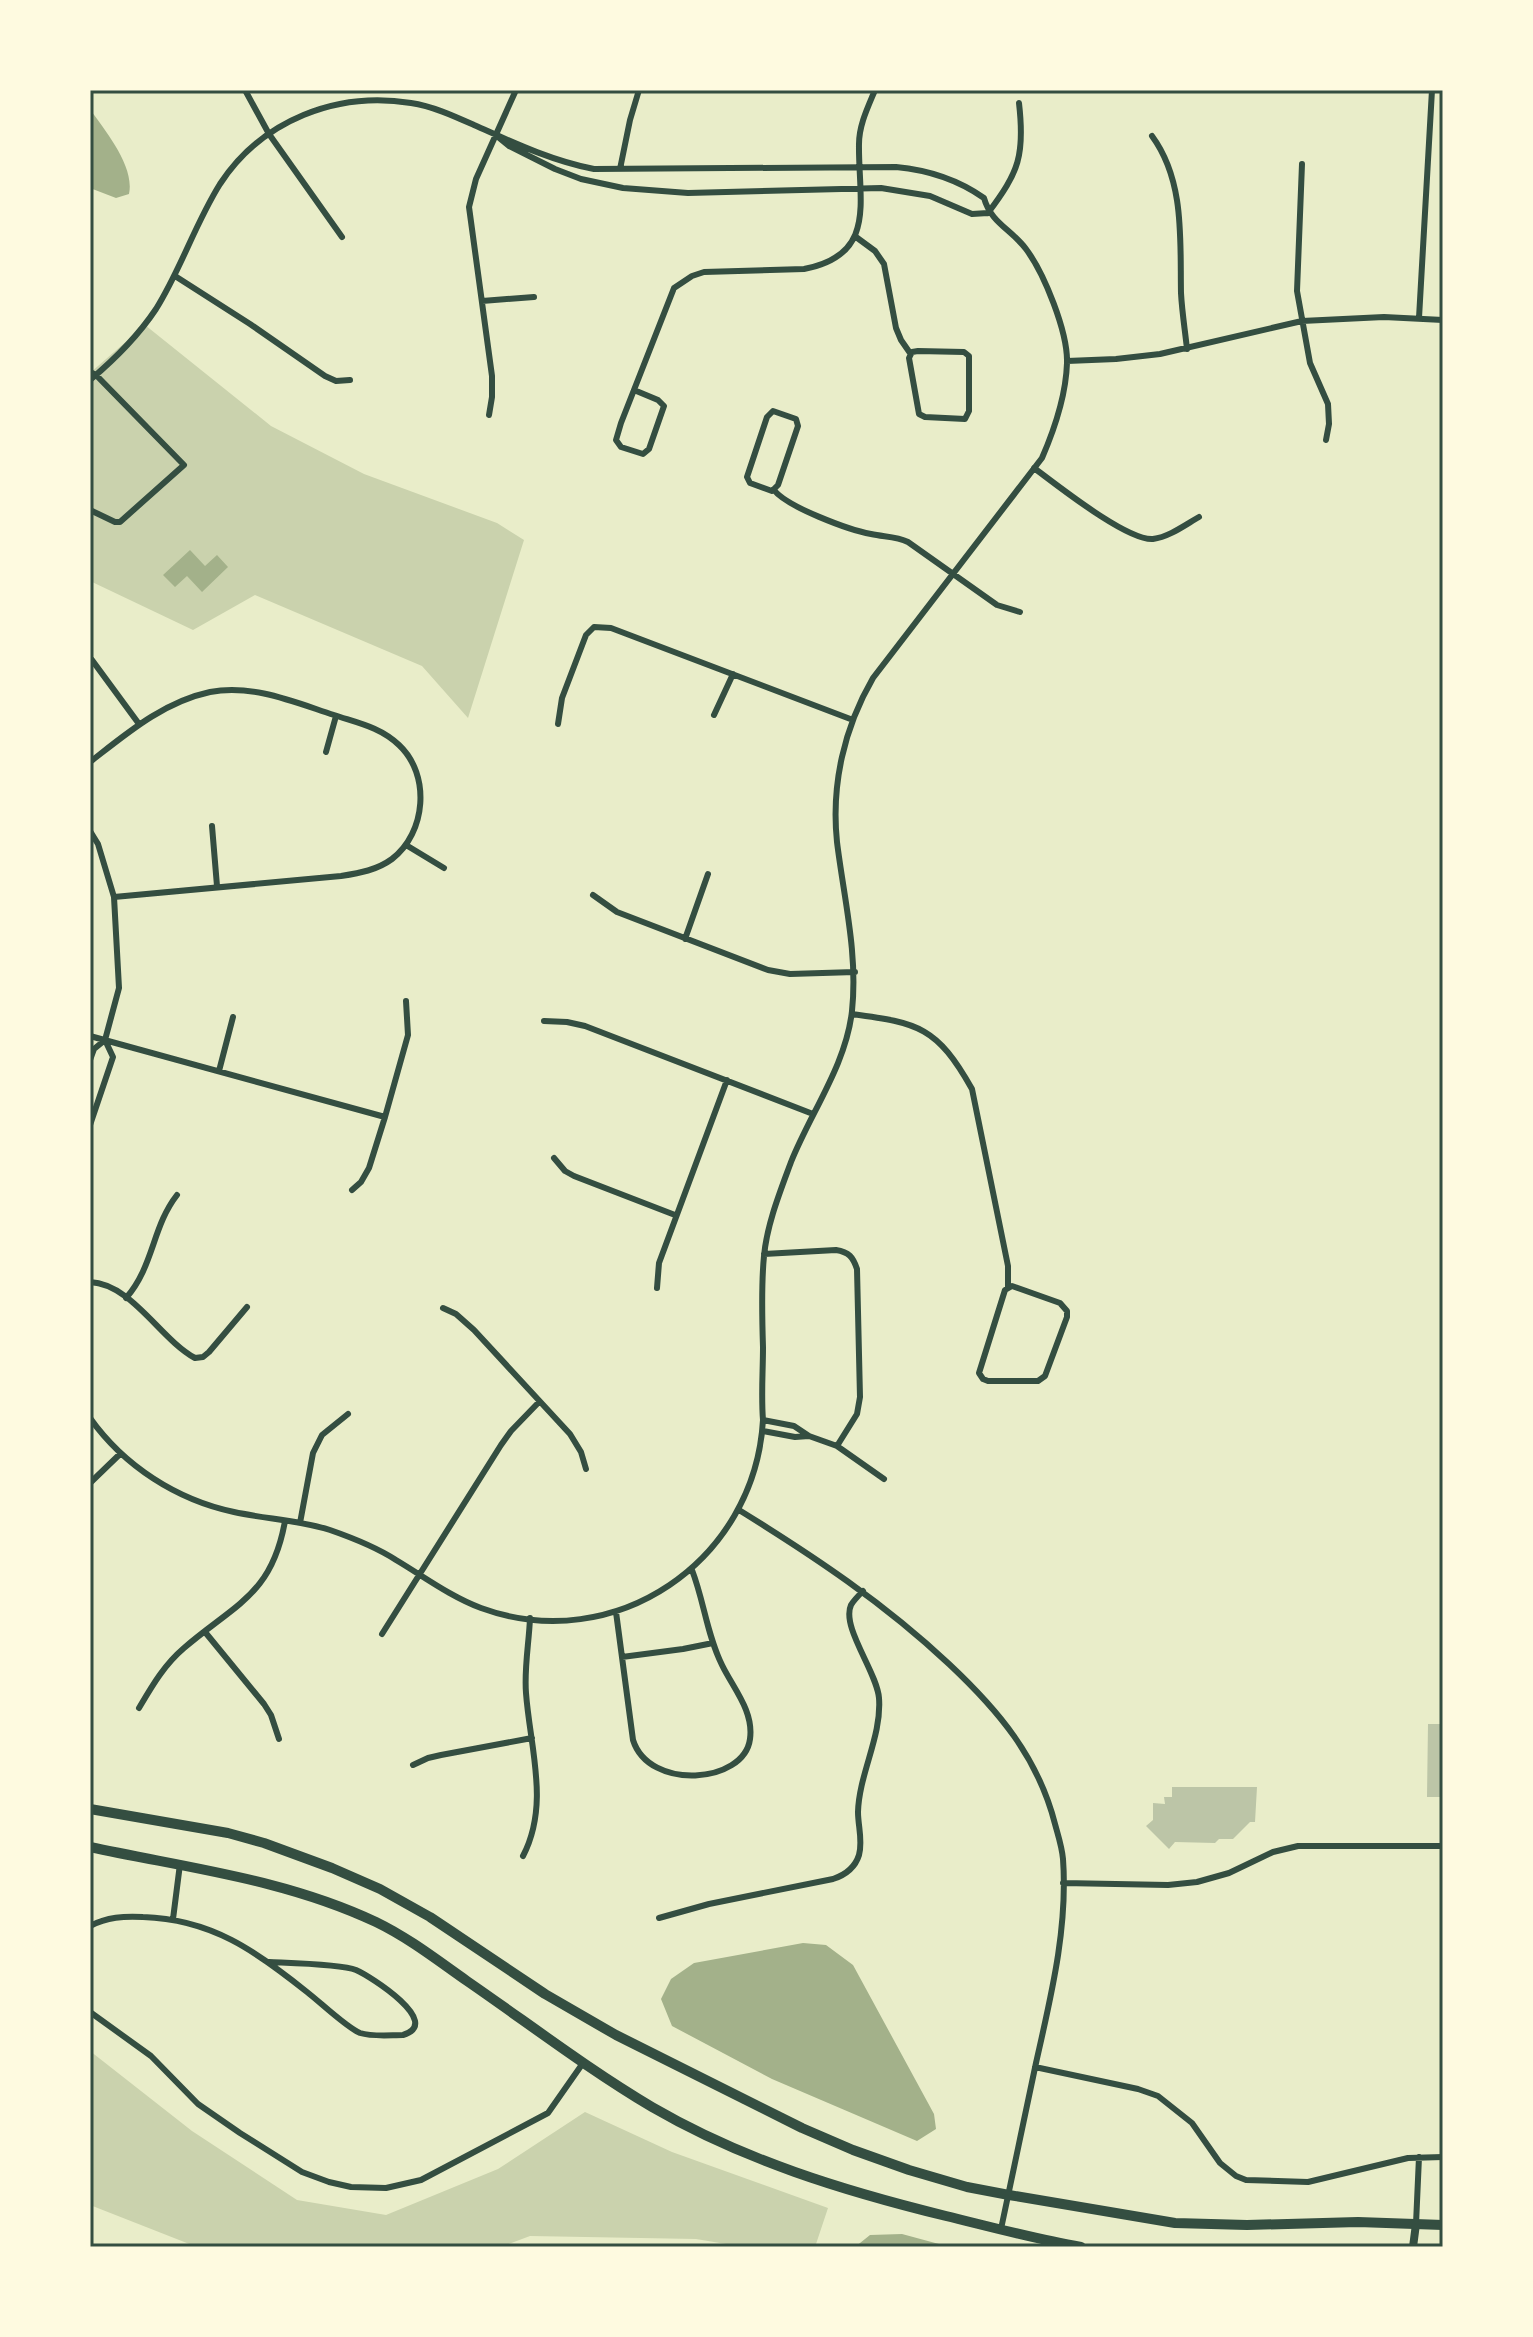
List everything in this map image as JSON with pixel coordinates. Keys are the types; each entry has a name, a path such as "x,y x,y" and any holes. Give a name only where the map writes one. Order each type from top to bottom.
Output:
{"main road":[{"path":"90,1809 228,1833 276,1847 380,1889 430,1917 545,1994 616,2035 802,2128 909,2170 967,2187 1175,2223 1443,2225"},
{"path":"90,1847 284,1887 376,1922 426,1952 583,2063 652,2107 757,2158 858,2192 1001,2230 1081,2247"}],"street":[{"path":"245,90 269,134 342,237"},
{"path":"388,99 390,90"},
{"path":"489,415 492,376 469,207 476,179 516,90"},
{"path":"620,169 639,90"},
{"path":"634,390 658,400 664,406 649,449 643,454 621,447 616,440 634,390 670,295 682,281 704,272 804,269 833,261 845,251 856,237 860,218 860,130 875,90"},
{"path":"1419,318 1432,90"},
{"path":"90,510 115,522 125,520 184,465 92,376 118,356 145,325 175,276 220,185 250,149 293,119 325,106 358,100 388,99 416,103 576,166 620,169 859,166 913,169 948,178 984,198 988,213 1024,245 1037,265 1054,305 1067,361 1055,424 1042,458 873,678 853,720 841,762 836,808 837,841 855,972 852,1014 840,1058 780,1193 764,1254 763,1431 739,1510 712,1549 692,1570 654,1596 616,1612 577,1620 530,1618 479,1607 394,1558 328,1529 232,1512 197,1501 154,1479 120,1454 90,1418"},
{"path":"988,213 1012,178 1021,155 1019,103"},
{"path":"495,135 509,146 555,169 581,179 623,188 688,193 861,188 915,192 945,201 972,214 988,213"},
{"path":"1152,136 1164,155 1174,183 1187,349"},
{"path":"1302,164 1297,272 1310,363 1328,404 1326,440"},
{"path":"856,237 875,251 884,264 896,328 910,353 919,414 959,420 967,417 968,354 910,353"},
{"path":"175,276 325,376 336,381 350,380"},
{"path":"482,301 534,297"},
{"path":"1067,361 1136,357 1187,349 1302,321 1364,317 1443,320"},
{"path":"774,490 798,426 796,419 773,411 767,417 747,478 750,483 774,490 788,503 861,532 908,542 997,605 1020,612"},
{"path":"1034,468 1109,521 1145,538 1160,537 1199,517"},
{"path":"558,724 562,698 582,642 589,631 598,626 611,628 853,720"},
{"path":"92,660 139,724"},
{"path":"714,715 733,674"},
{"path":"90,762 139,724 188,699 223,691 268,694 363,723 381,732 399,745 413,764 419,784 416,824 406,845 380,867 356,874 114,897"},
{"path":"326,752 336,716"},
{"path":"212,826 217,886"},
{"path":"90,831 98,844 114,897 119,988 105,1040 94,1049 90,1060"},
{"path":"406,845 444,868"},
{"path":"685,939 708,874"},
{"path":"593,895 617,912 749,965 780,973 855,972"},
{"path":"352,1190 369,1168 385,1117 408,1035 406,1001"},
{"path":"852,1014 890,1019 918,1027 949,1053 972,1089 1008,1266 1008,1287 979,1373 988,1381 1038,1381 1047,1372 1067,1317 1067,1309 1060,1303 1008,1287"},
{"path":"219,1071 233,1017"},
{"path":"544,1021 585,1026 813,1114"},
{"path":"90,1036 385,1117"},
{"path":"90,1125 113,1057 105,1040"},
{"path":"657,1288 659,1263 675,1215 727,1080"},
{"path":"554,1158 565,1171 588,1182 675,1215"},
{"path":"126,1298 142,1277 164,1215 177,1195"},
{"path":"764,1254 836,1250 846,1251 854,1260 857,1269 860,1397 857,1414 837,1446"},
{"path":"90,1282 111,1288 126,1298 190,1356 199,1359 209,1352 247,1307"},
{"path":"443,1308 456,1314 474,1330 577,1443 586,1469"},
{"path":"382,1634 501,1445 539,1402"},
{"path":"300,1523 313,1453 322,1435 348,1414"},
{"path":"763,1420 794,1426 809,1436 837,1446 884,1479"},
{"path":"763,1431 795,1437 809,1436"},
{"path":"90,1483 120,1454"},
{"path":"739,1510 839,1573 906,1625 988,1701 1018,1742 1041,1782 1063,1856 1063,1925 1001,2230"},
{"path":"139,1708 168,1664 250,1596 264,1580 277,1555 285,1521"},
{"path":"616,1612 633,1740 640,1753 652,1766 683,1776 712,1772 732,1765 742,1757 749,1745 751,1729 746,1710 713,1643 692,1570"},
{"path":"659,1918 709,1904 833,1879 852,1867 860,1852 859,1804 879,1706 877,1688 850,1621 852,1604 863,1591"},
{"path":"523,1856 531,1840 537,1767 526,1681 530,1618"},
{"path":"205,1632 264,1704 279,1739"},
{"path":"622,1657 713,1643"},
{"path":"413,1765 441,1755 532,1738"},
{"path":"1063,1883 1168,1885 1197,1882 1229,1873 1273,1852 1298,1846 1443,1846"},
{"path":"173,1919 180,1864"},
{"path":"90,1926 110,1918 127,1916 173,1919 215,1931 269,1962 359,2032 403,2035 413,2029 412,2013 406,2004 357,1971 269,1962"},
{"path":"90,2012 151,2056 198,2104 279,2159 329,2182 372,2188 421,2180 548,2113 583,2063"},
{"path":"1035,2067 1158,2096 1192,2123 1220,2163 1246,2180 1308,2182 1365,2167 1419,2157 1443,2157"},
{"path":"1413,2247 1419,2157"}],"shaded area":[{"path":"90,109 123,161 130,183 129,194 116,198 90,188"},
{"path":"145,325 271,426 364,474 497,523 524,540 468,718 422,666 255,595 193,630 90,581 90,373"},
{"path":"190,550 205,566 217,555 228,567 202,592 187,576 175,587 163,575"},
{"path":"803,1943 826,1945 853,1965 934,2114 936,2129 917,2141 772,2079 672,2026 661,1999 671,1979 694,1963"},
{"path":"90,2051 192,2131 297,2200 386,2215 498,2169 585,2112 672,2152 828,2208 815,2247 744,2247 696,2239 530,2236 501,2247 197,2247 90,2205"},
{"path":"902,2234 950,2247 855,2247 870,2235"}],"building":[{"path":"1428,1724 1443,1724 1443,1797 1427,1797"},
{"path":"1172,1787 1257,1787 1255,1822 1250,1822 1233,1839 1219,1839 1215,1843 1175,1842 1169,1849 1146,1826 1153,1820 1153,1803 1165,1804 1164,1797 1172,1797"}]}
